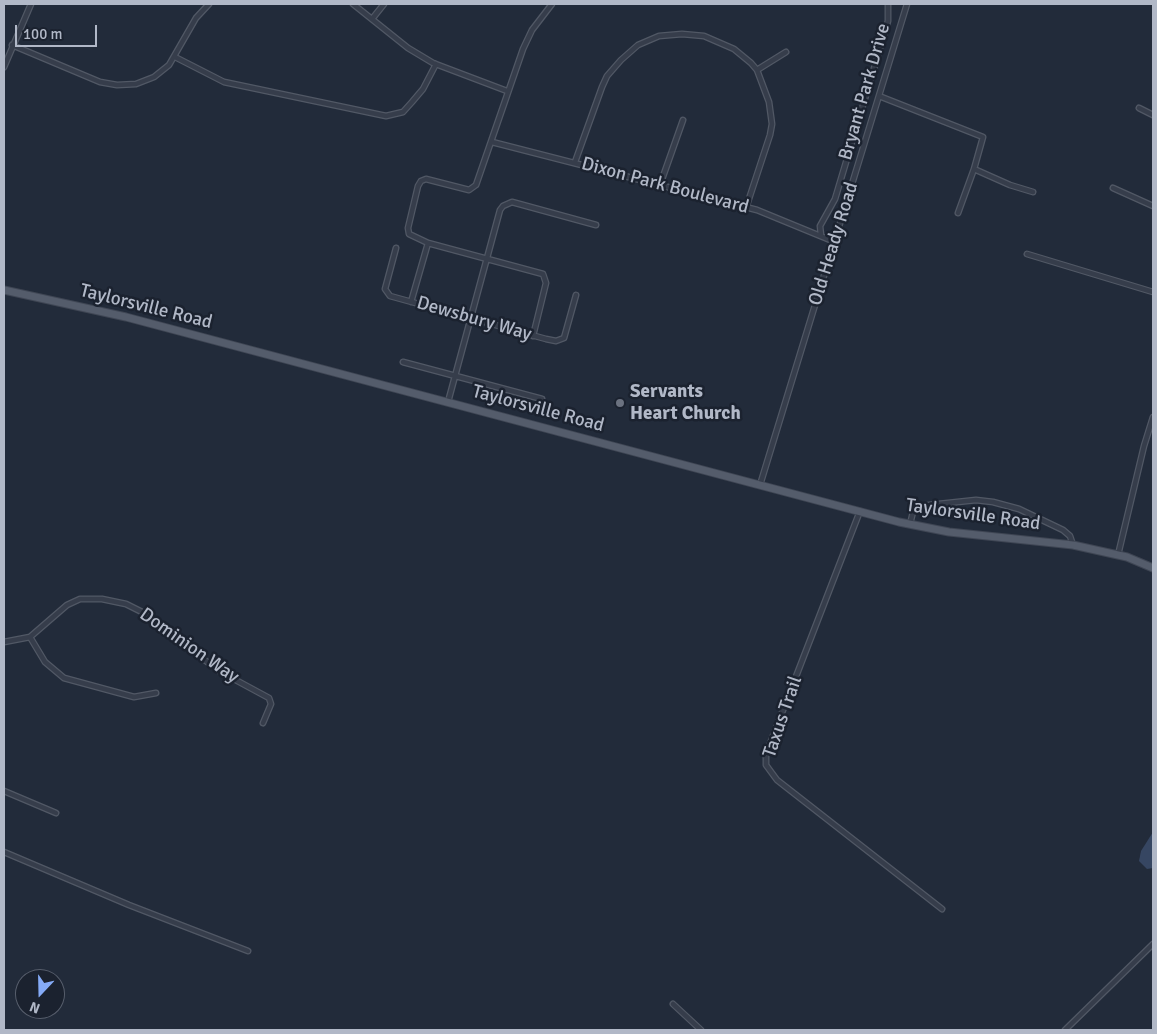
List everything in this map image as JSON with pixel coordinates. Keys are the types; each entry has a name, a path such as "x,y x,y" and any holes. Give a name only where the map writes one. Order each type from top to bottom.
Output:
{"main road":[{"name":"Taylorsville Road","path":"4,290 126,317 910,524 965,534 1072,545 1118,555 1153,568"}],"street":[{"path":"4,68 12,45 31,4"},
{"path":"12,45 89,78 117,85 136,84 154,77 175,57 196,18 210,4"},
{"path":"353,4 408,48 436,64 507,91"},
{"path":"372,19 384,4"},
{"path":"533,336 546,278 543,274 428,243 409,234 408,228 418,186 426,180 464,190 473,189 476,185 492,142 507,91 529,36 552,4"},
{"name":"Bryant Park Drive","path":"821,236 820,226 834,199 888,21 888,4"},
{"name":"Old Heady Road","path":"760,485 907,4"},
{"path":"575,162 607,76 621,60 643,43 671,34 704,36 734,49 757,70 770,102 772,124 746,208"},
{"path":"757,70 786,52"},
{"path":"175,57 224,82 386,116 403,112 423,89 436,64"},
{"path":"879,96 983,137 958,213"},
{"path":"1139,108 1153,115"},
{"path":"660,185 683,120"},
{"name":"Dixon Park Boulevard","path":"492,142 575,162 746,208 834,242"},
{"path":"974,169 1010,185 1034,192"},
{"path":"1113,188 1153,206"},
{"path":"448,402 500,210 507,203 517,203 596,225"},
{"path":"411,302 428,243"},
{"name":"Dewsbury Way","path":"396,248 385,289 390,296 533,336 556,341 564,338 576,295"},
{"path":"1027,254 1153,292"},
{"path":"403,362 542,399"},
{"path":"1118,555 1144,446 1153,418"},
{"path":"910,524 913,512 920,506 976,500 993,502 1019,509 1063,530 1070,536 1072,545"},
{"name":"Taxus Trail","path":"860,511 766,754 766,765 777,780 942,908"},
{"name":"Dominion Way","path":"4,642 30,637 73,601 86,598 126,604 142,612 219,671 269,698 271,704 263,723"},
{"path":"30,637 45,662 64,678 134,697 156,693"},
{"path":"4,791 56,813"},
{"path":"4,852 129,905 248,951"},
{"path":"1065,1030 1153,944"},
{"path":"673,1004 701,1030"}],"water":[{"path":"1153,832 1153,868 1147,869 1139,861 1141,851"}],"place":[{"name":"Servants Heart Church","path":"620,403"}]}
